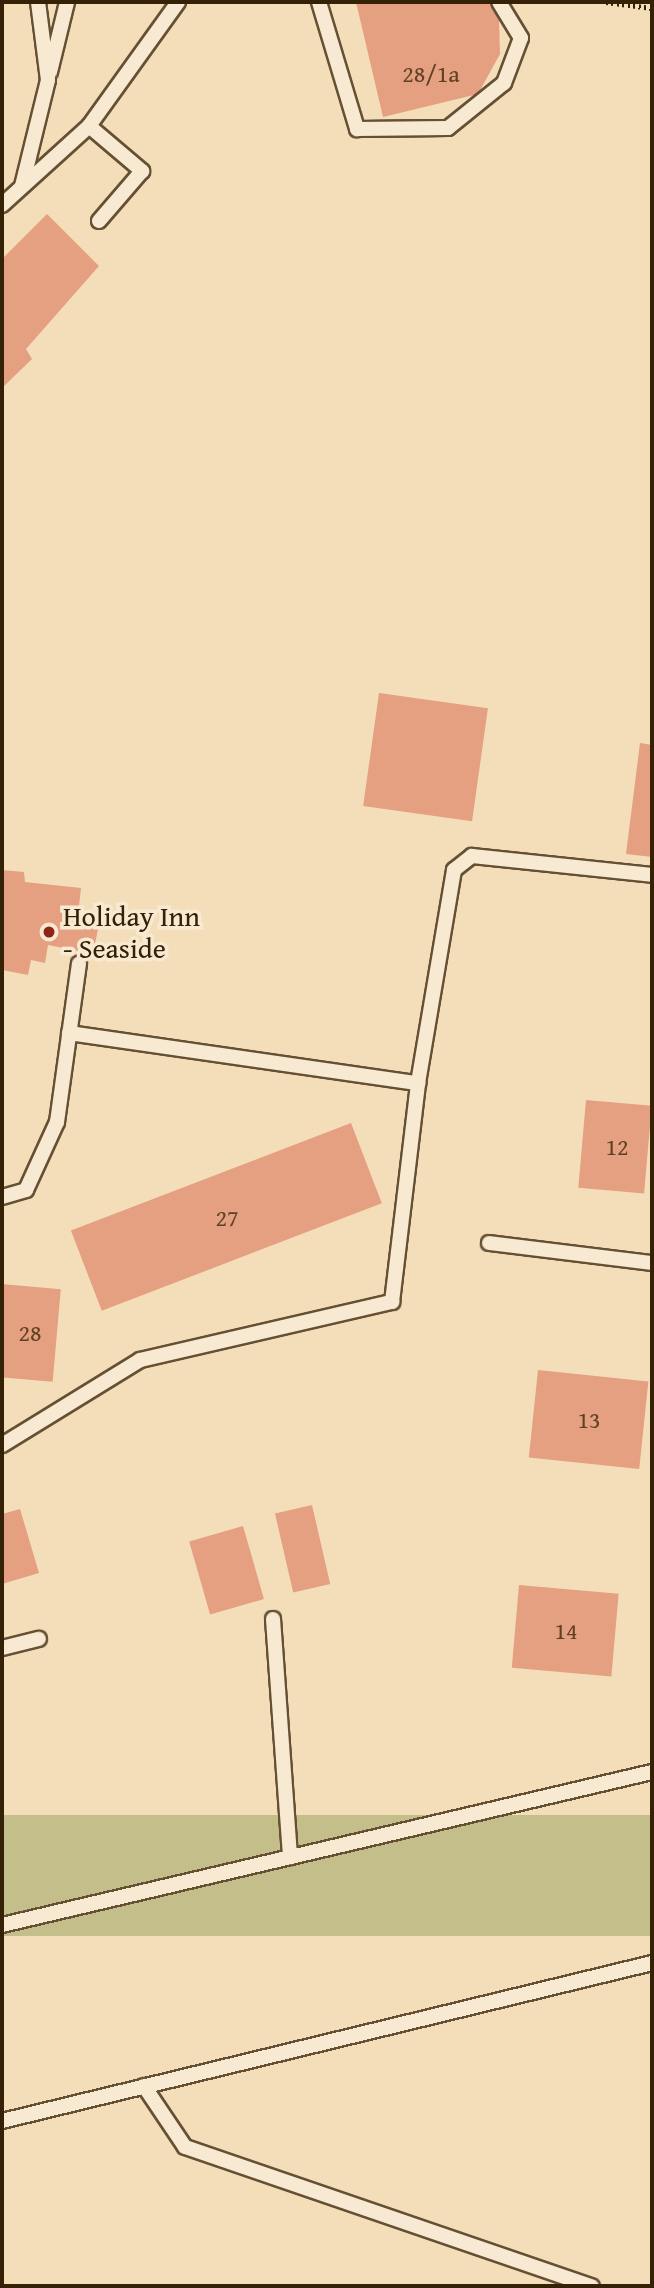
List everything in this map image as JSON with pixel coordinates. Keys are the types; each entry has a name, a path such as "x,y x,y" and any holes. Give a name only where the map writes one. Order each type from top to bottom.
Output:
{"lane":[{"path":"38,2 48,80"},
{"path":"22,186 67,2"},
{"path":"2,205 89,127 178,2"},
{"path":"320,2 357,129 370,129 448,128 504,83 521,38 499,2"},
{"path":"89,127 142,171 99,221"},
{"path":"2,1445 141,1360 392,1302 418,1083 447,892 462,860 520,859 652,875"},
{"path":"2,1197 26,1189 57,1122 79,964"},
{"path":"69,1032 418,1083"},
{"path":"489,1243 652,1263"},
{"path":"273,1619 290,1857"},
{"path":"2,1648 39,1639"},
{"path":"2,1925 652,1772"},
{"path":"2,2121 652,1963"},
{"path":"144,2086 185,2147 592,2286"}],"path":[{"path":"606,2 652,8"}],"shaded area":[{"path":"2,1815 652,1815 652,1936 2,1936"}],"building":[{"path":"356,2 490,2 499,20 500,54 478,94 383,117"},
{"path":"47,214 99,266 26,349 32,359 2,388 2,259"},
{"path":"379,693 488,708 472,821 363,806"},
{"path":"640,743 652,745 652,857 626,854"},
{"name":"Holiday Inn - Seaside","path":"2,870 24,872 25,882 81,888 78,915 100,919 93,954 48,945 45,963 31,960 28,975 2,970"},
{"path":"586,1100 652,1106 644,1193 578,1188"},
{"path":"351,1123 382,1203 102,1311 71,1231"},
{"path":"2,1284 61,1289 53,1382 2,1377"},
{"path":"538,1370 648,1382 639,1469 529,1458"},
{"path":"312,1505 330,1584 293,1592 275,1514"},
{"path":"20,1509 39,1573 2,1584 2,1514"},
{"path":"243,1526 264,1599 210,1614 189,1541"},
{"path":"519,1585 619,1594 611,1676 512,1668"}],"place":[{"name":"Holiday Inn - Seaside","path":"49,932"}]}
